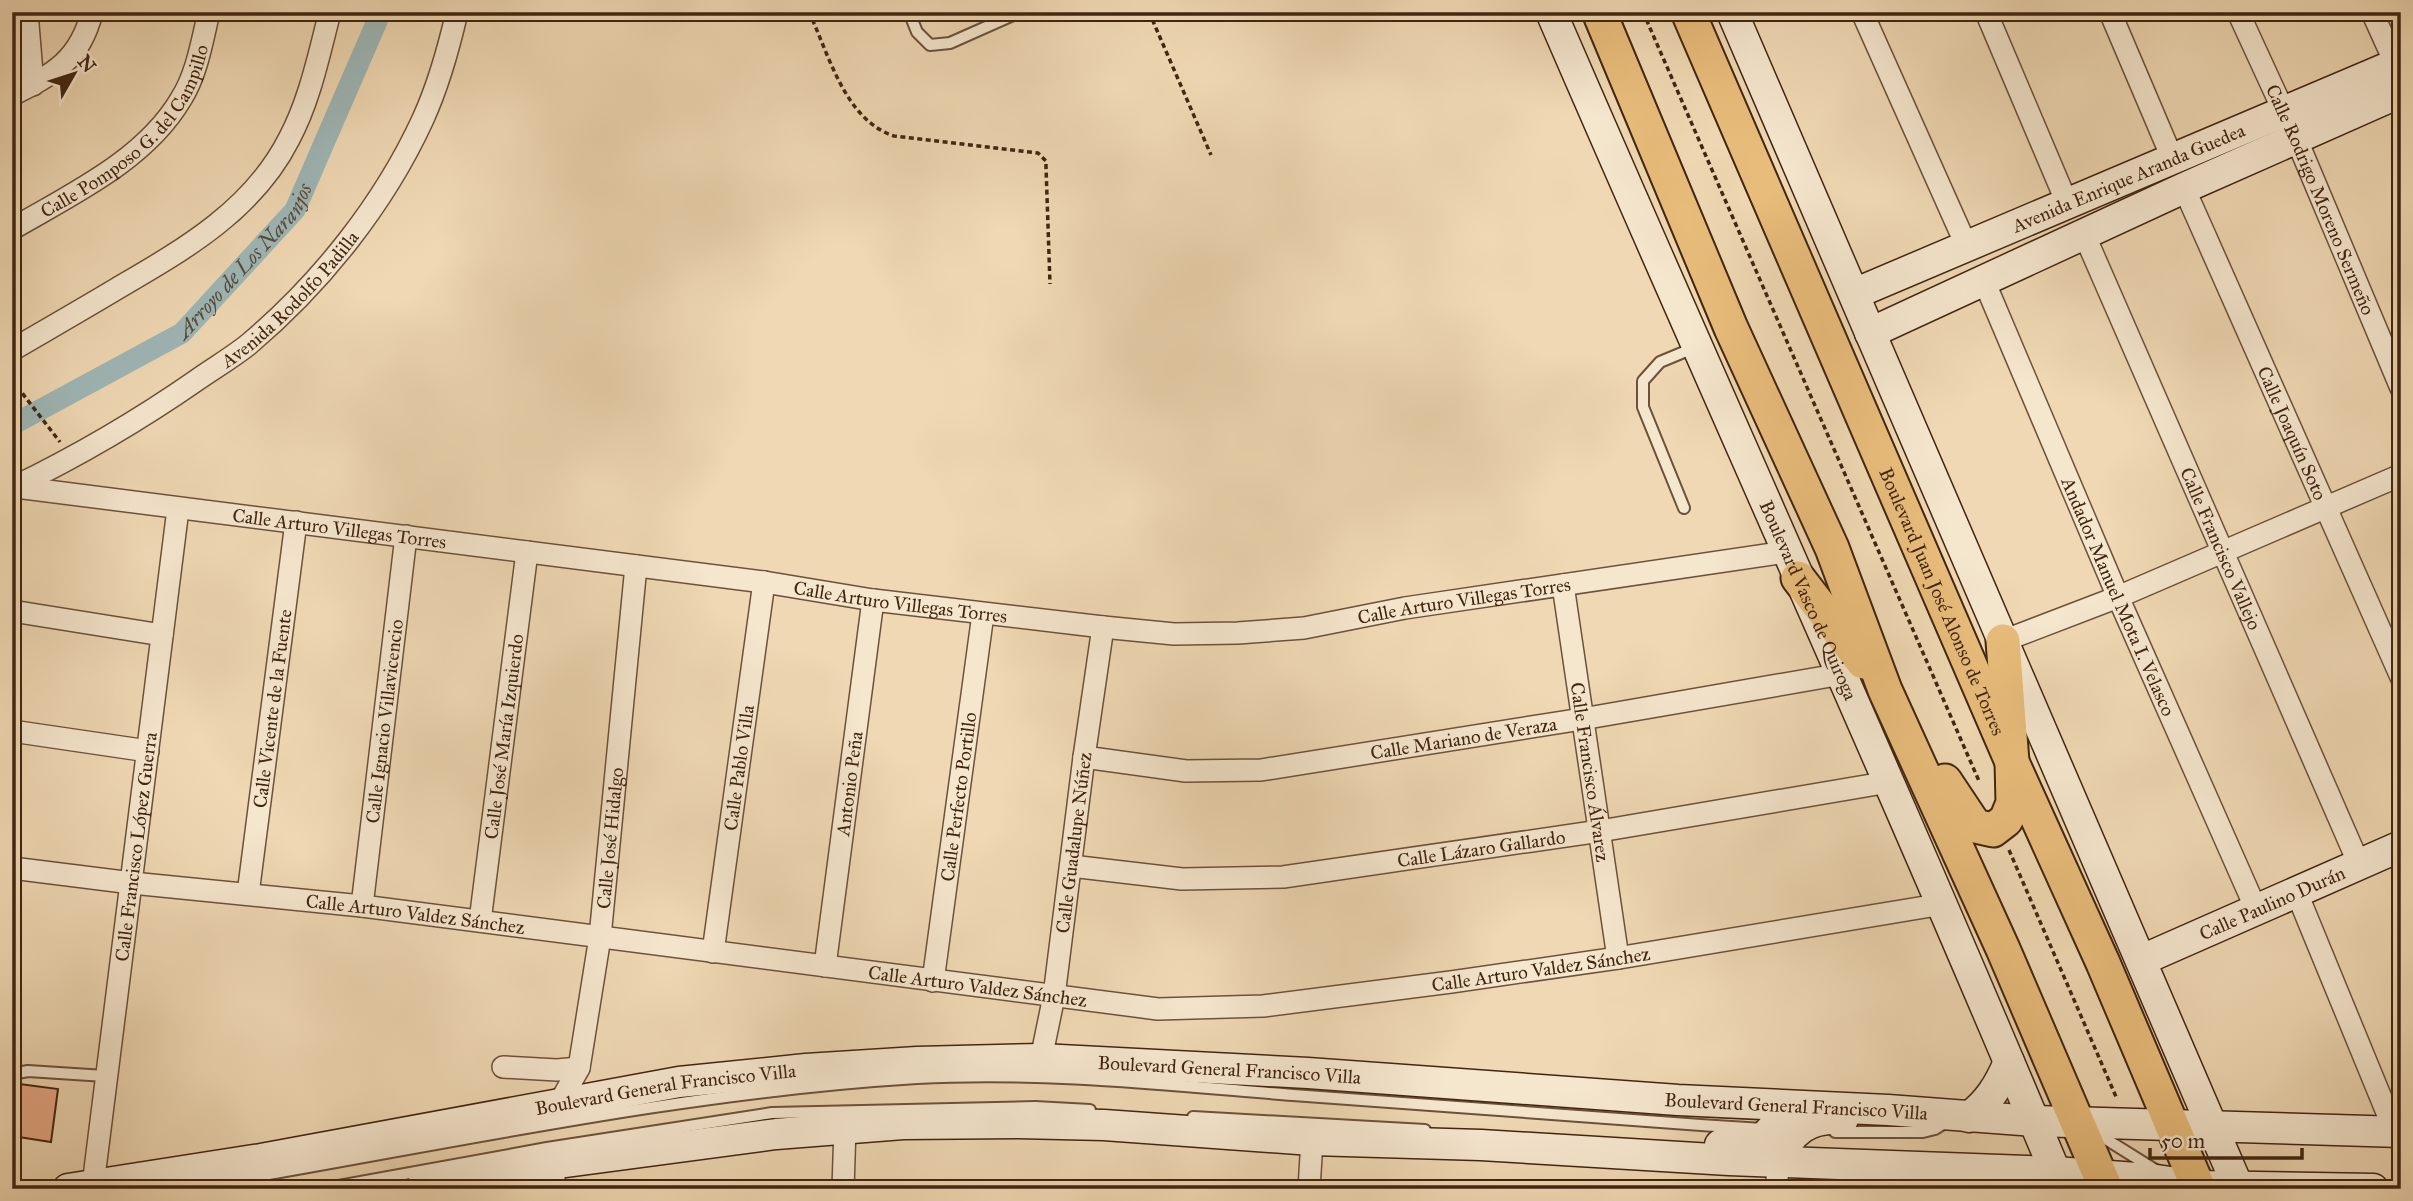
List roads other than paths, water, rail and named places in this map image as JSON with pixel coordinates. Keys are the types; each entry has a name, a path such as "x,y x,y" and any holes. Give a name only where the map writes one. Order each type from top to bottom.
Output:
{"main road":[{"name":"Boulevard Vasco de Quiroga","path":"1552,12 1696,347 1942,904 2059,1181"},
{"path":"1599,12 1731,328 1832,548 1885,690 2003,949 2103,1182"},
{"name":"Boulevard Juan José Alonso de Torres","path":"1688,12 2012,762 2103,963 2172,1125 2189,1187"},
{"path":"1732,12 2215,1127 2239,1188"},
{"name":"Avenida Enrique Aranda Guedea","path":"1870,333 2184,188 2289,125 2399,73"},
{"name":"Avenida Enrique Aranda Guedea","path":"1854,294 2173,160 2289,125"},
{"path":"1792,565 1915,732 1968,817 1975,826 1985,830 1999,827 2006,820 2012,803 2012,762 2003,641"},
{"name":"Calle Paulino Durán","path":"2142,960 2401,846"},
{"name":"Boulevard General Francisco Villa","path":"80,1187 261,1159 679,1082 806,1069 917,1062 1041,1059 1308,1073 1678,1101 1785,1124 1888,1110 2035,1121 2398,1132"},
{"path":"1961,1116 1986,1103 2009,1062"},
{"path":"420,1189 553,1177 716,1141 903,1124 1067,1124 1312,1140 1556,1149 1777,1175 2103,1182 2189,1187 2373,1189"},
{"path":"1556,1149 1587,1143 1744,1145 1756,1143 1785,1124"},
{"path":"1777,1175 1784,1145 1785,1124"}],"street":[{"path":"27,12 33,85"},
{"path":"12,95 33,85 71,59 82,44 92,12"},
{"name":"Calle Pomposo G. del Campillo","path":"12,229 117,165 167,120 183,97 196,62 209,12"},
{"path":"12,350 177,254 247,199 267,176 290,138 311,83 330,12"},
{"name":"Avenida Rodolfo Padilla","path":"14,488 72,459 155,409 247,346 289,309 330,263 399,165 424,117 457,12"},
{"path":"1862,12 1967,247"},
{"path":"1986,12 2067,203"},
{"path":"2110,12 2173,160"},
{"name":"Calle Rodrigo Moreno Sermeño","path":"2238,12 2401,388"},
{"path":"2372,12 2399,73"},
{"name":"Calle Joaquín Soto","path":"2184,188 2401,677"},
{"name":"Calle Francisco Vallejo","path":"2084,234 2359,864"},
{"name":"Andador Manuel Mota I. Velasco","path":"1984,281 2118,597 2256,909"},
{"path":"2003,641 2118,597 2401,474"},
{"name":"Calle Arturo Villegas Torres","path":"14,488 764,582 983,614 1174,634 1304,628 1405,608 1563,585 1792,565"},
{"name":"Calle Francisco López Guerra","path":"80,1187 105,1076 132,883 178,509"},
{"name":"Calle Vicente de la Fuente","path":"248,894 296,522"},
{"name":"Calle Ignacio Villavicencio","path":"362,906 406,536"},
{"name":"Calle José María Izquierdo","path":"480,921 527,552"},
{"name":"Calle José Hidalgo","path":"559,1102 579,1068 600,937 636,566"},
{"name":"Calle Pablo Villa","path":"713,953 764,582"},
{"name":"Calle Francisco Álvarez","path":"1563,585 1618,958"},
{"name":"Antonio Peña","path":"825,966 873,600"},
{"path":"12,611 162,635"},
{"name":"Calle Perfecto Portillo","path":"933,981 983,614"},
{"name":"Calle Guadalupe Núñez","path":"1041,1059 1054,996 1083,757 1103,627"},
{"name":"Calle Mariano de Veraza","path":"1083,757 1186,771 1219,773 1261,770 1842,674"},
{"path":"12,731 148,751"},
{"name":"Calle Lázaro Gallardo","path":"1071,866 1182,879 1283,877 1600,831 1889,782"},
{"name":"Calle Arturo Valdez Sánchez","path":"12,868 362,906 1158,1009 1263,1006 1618,958 1942,904"},
{"path":"2296,891 2398,1132"},
{"path":"503,1066 557,1070 579,1068"},
{"path":"843,1189 845,1128"},
{"path":"1309,1189 1312,1140"}],"lane":[{"path":"909,12 917,32 930,45 950,43 1020,12"},
{"path":"1684,508 1643,407 1643,381 1660,362 1696,347"},
{"path":"12,1074 28,1071 105,1076"},
{"path":"182,1189 682,1104 919,1078 1096,1079 1534,1114 1785,1124"},
{"path":"322,1189 547,1148 772,1113 1035,1107 1100,1111"},
{"path":"1178,1116 1421,1129 1481,1145"},
{"path":"2076,1121 2189,1187"}],"waterway":[{"name":"Arroyo de Los Naranjos","path":"12,425 182,333 295,210 381,12"}]}
